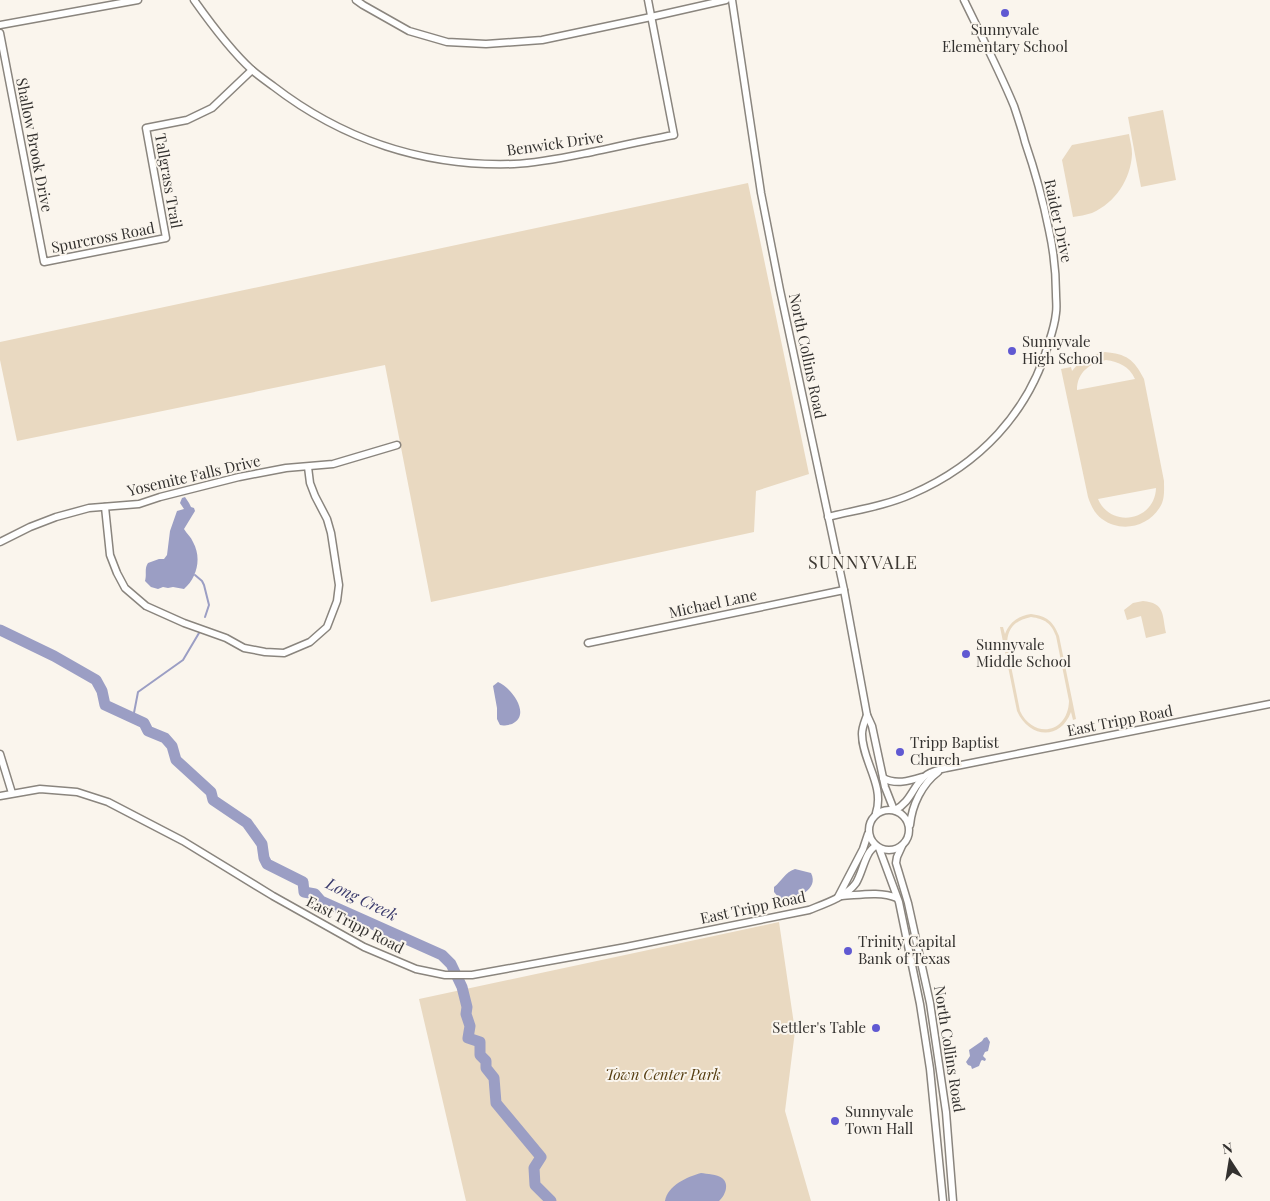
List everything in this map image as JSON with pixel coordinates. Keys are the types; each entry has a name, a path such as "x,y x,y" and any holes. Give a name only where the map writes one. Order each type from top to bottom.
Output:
{"street":[{"path":"0,26 138,0"},
{"name":"Benwick Drive","path":"194,0 209,21 252,70 294,102 333,125 396,150 443,160 491,164 539,162 674,134 652,17"},
{"path":"356,0 409,31 446,42 486,44 542,40 726,0"},
{"path":"648,0 652,17"},
{"name":"North Collins Road","path":"732,0 762,193 780,290 844,590 867,714 872,726 883,778 895,810"},
{"name":"Raider Drive","path":"828,517 887,503 910,495 935,483 980,451 1018,410 1034,383 1052,333 1056,313 1056,266 1039,186 1014,108 964,0"},
{"name":"Shallow Brook Drive","path":"0,33 44,262"},
{"name":"Tallgrass Trail","path":"166,238 146,128 188,120 212,108 252,70"},
{"name":"Spurcross Road","path":"44,262 166,238"},
{"name":"Yosemite Falls Drive","path":"0,542 56,517 89,508 139,504 239,477 286,468 333,464 397,445"},
{"path":"105,507 110,555 117,573 125,588 146,606 184,623 226,638 244,648 284,653 310,642 327,627 337,601 338,585 331,533 327,519 310,483 308,467"},
{"name":"Michael Lane","path":"588,643 844,590"},
{"name":"East Tripp Road","path":"883,778 895,782 922,778 931,772 946,768 1270,704"},
{"name":"North Collins Road","path":"867,714 862,734 865,751 878,791 879,801 876,813"},
{"path":"0,754 12,793"},
{"name":"East Tripp Road","path":"909,829 913,810 921,792 932,776 946,768"},
{"path":"895,810 900,808 909,798 922,778"},
{"name":"East Tripp Road","path":"0,796 40,789 78,792 108,802 183,841 273,896 364,947 416,969 440,974 467,975 809,910 825,904 851,888 857,882 871,848 877,847"},
{"path":"838,897 863,849 868,834 869,822 876,813 888,809 895,810 905,817 908,822 909,835 902,846 896,849 890,850 877,847 870,840 868,834"},
{"name":"North Collins Road","path":"902,846 896,863 908,903 933,1022 946,1112 953,1201"},
{"name":"North Collins Road","path":"877,847 899,902 912,962 930,1068 943,1201"},
{"path":"838,897 877,894 891,895 897,898"},
{"path":"912,962 921,960"},
{"path":"923,1024 933,1022"},
{"path":"940,1168 951,1167"}],"green space":[{"path":"1163,110 1176,180 1141,187 1128,117"},
{"path":"1129,134 1132,151 1131,163 1129,172 1120,189 1100,209 1090,214 1073,217 1062,160 1072,145"},
{"path":"748,183 809,474 756,491 754,532 431,602 385,365 17,441 0,360 0,342"},
{"path":"1105,352 1119,354 1129,359 1137,367 1144,379 1164,481 1163,501 1160,507 1149,519 1134,526 1117,526 1109,523 1097,515 1090,504 1061,369 1071,367 1072,371 1086,358","holes":["1106,360 1123,365 1135,379 1077,390 1082,373 1095,363","1156,488 1154,499 1148,508 1141,514 1132,517 1112,515 1098,499"]},
{"path":"1150,602 1159,607 1163,615 1166,633 1146,638 1141,616 1127,620 1124,610 1133,603"},
{"path":"1027,615 1037,615 1049,620 1059,636 1076,719 1073,720 1071,712 1060,728 1052,732 1036,731 1029,727 1017,711 1000,627 1003,627 1005,634 1012,622","holes":["1031,617 1044,620 1050,625 1056,636 1069,701 1063,720 1057,726 1049,729 1033,726 1020,711 1007,646 1008,634 1016,623"]},
{"name":"Town Center Park","path":"779,922 795,1031 785,1111 811,1201 466,1201 419,999"}],"water":[{"path":"185,497 195,511 184,529 196,548 198,561 195,574 184,589 163,587 158,589 151,587 145,581 147,565 159,559 164,559 167,555 170,531 177,511 184,509 180,503 182,498"},
{"path":"498,682 508,689 520,708 518,720 512,724 500,725 497,719 493,686"},
{"path":"795,869 811,873 812,885 798,896 780,899 774,892 774,887 789,872"},
{"path":"987,1037 990,1042 988,1051 983,1056 986,1059 981,1061 979,1066 972,1069 966,1062 970,1056 969,1050"},
{"path":"701,1173 712,1174 722,1178 726,1183 726,1190 719,1201 665,1201 670,1190 679,1182"}],"waterway":[{"path":"195,575 204,585 209,605 205,617"},
{"name":"Long Creek","path":"0,630 54,656 96,680 102,691 105,705 144,723 148,731 165,738 172,746 176,760 211,792 213,800 247,823 262,844 267,864 303,882 304,892 315,894 321,901 442,955 451,964 462,987 467,1007 466,1014 470,1026 468,1038 480,1042 480,1055 486,1061 486,1068 494,1078 496,1103 541,1157 534,1168 535,1185 551,1201"},
{"path":"133,718 138,692 183,660 199,633"}],"place":[{"name":"Sunnyvale Elementary School","path":"1005,13"},
{"name":"Sunnyvale High School","path":"1012,351"},
{"name":"Sunnyvale Middle School","path":"966,654"},
{"name":"Tripp Baptist Church","path":"900,752"},
{"name":"Trinity Capital Bank of Texas","path":"848,951"},
{"name":"Settler's Table","path":"876,1028"},
{"name":"Sunnyvale Town Hall","path":"835,1121"}],"district":[{"name":"SUNNYVALE","path":"863,563"}]}
